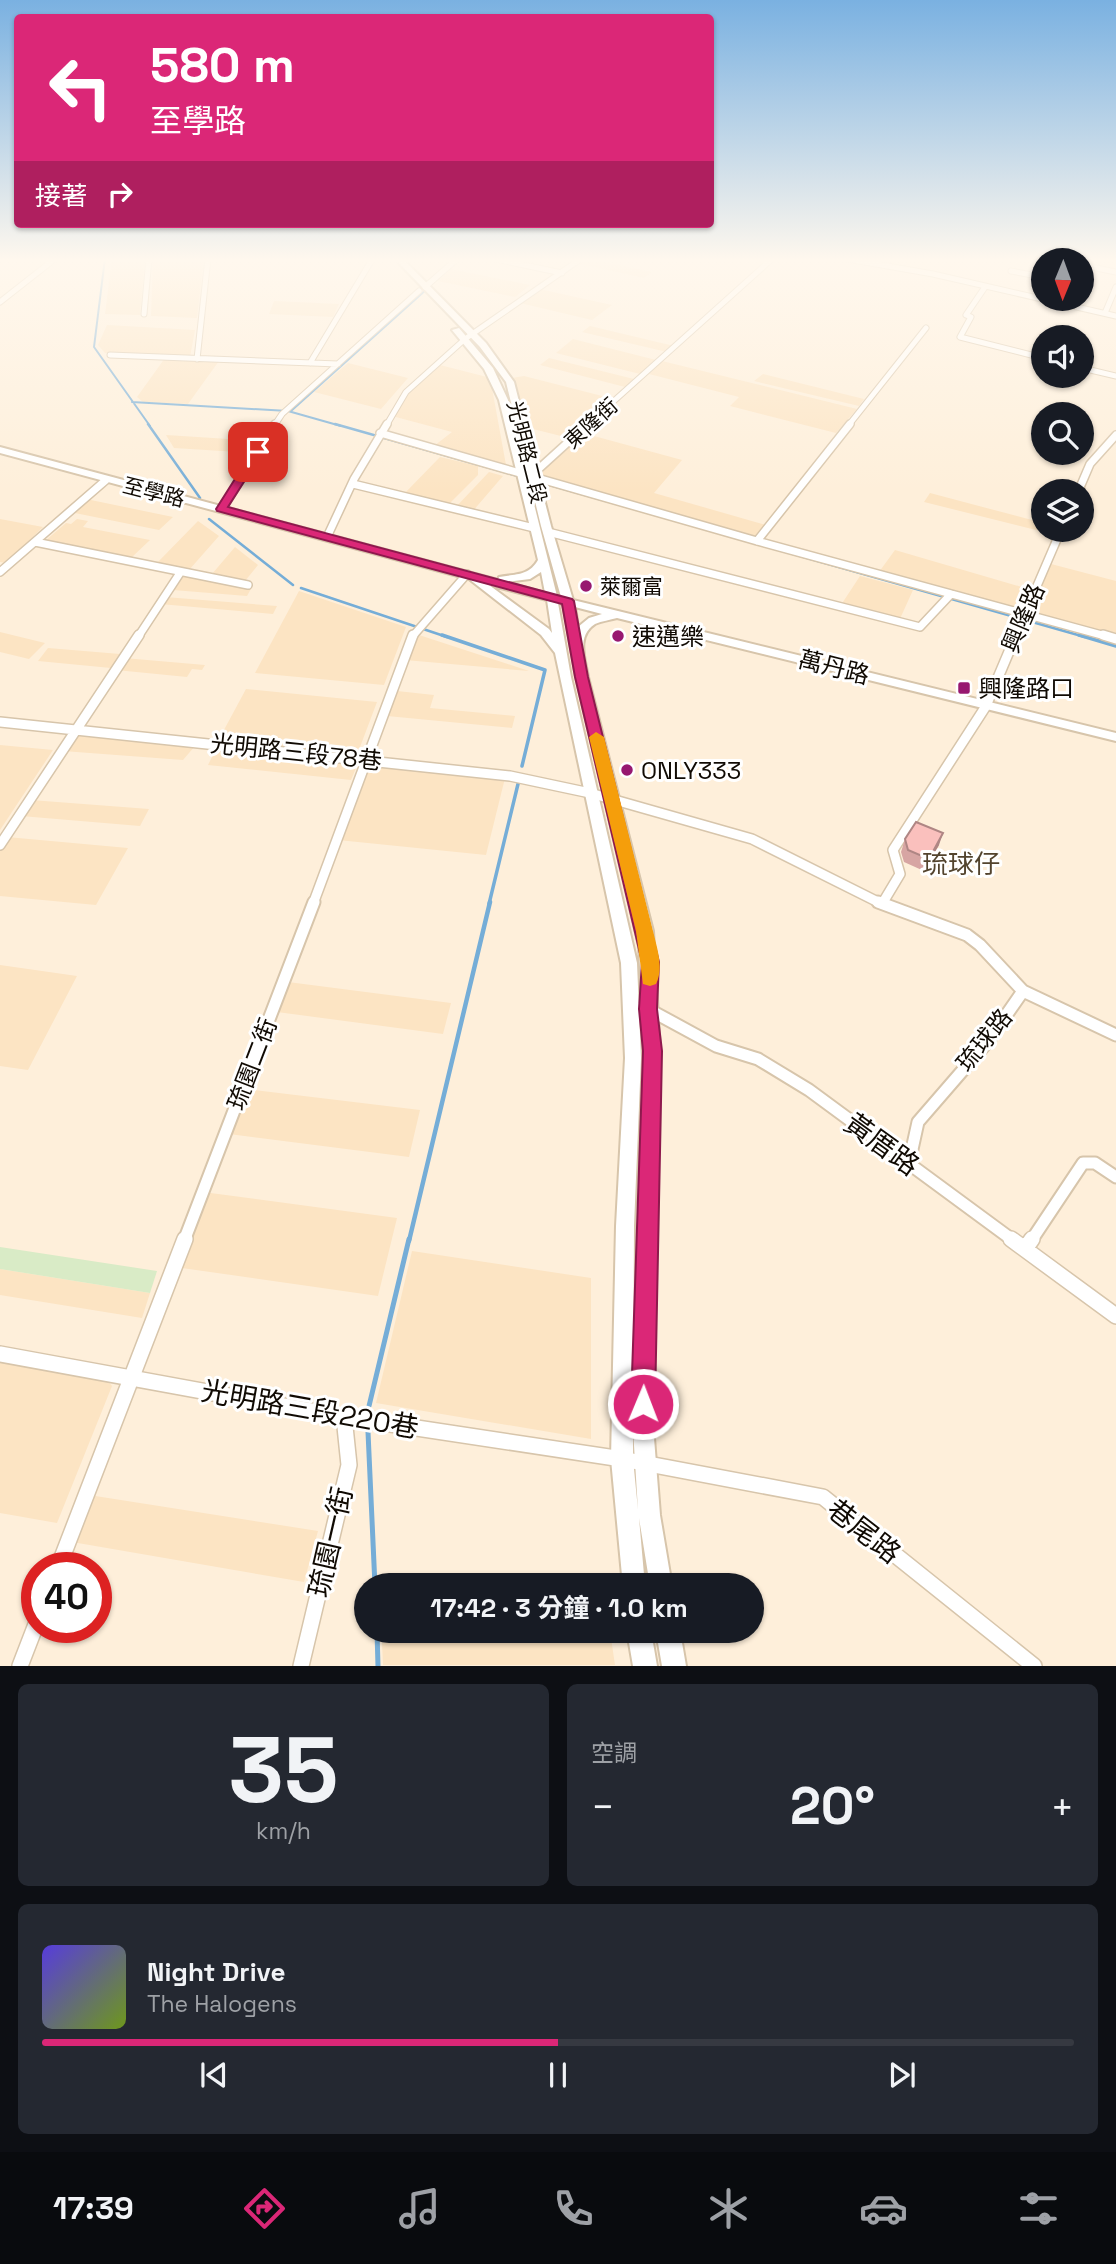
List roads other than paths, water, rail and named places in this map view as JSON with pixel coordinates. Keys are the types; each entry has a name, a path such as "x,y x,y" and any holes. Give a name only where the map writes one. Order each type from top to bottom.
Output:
{"street":[{"path":"197,359 200,336"},
{"path":"310,363 326,336"},
{"path":"222,509 282,414 370,336"},
{"name":"東隆街","path":"529,475 686,336"},
{"path":"757,541 920,336"},
{"path":"961,336 1031,355"},
{"path":"327,537 352,484 406,393 469,337"},
{"name":"光明路二段","path":"469,337 500,365 510,382 529,475 534,528 542,561 560,600"},
{"path":"110,355 338,364"},
{"path":"1094,371 1116,376"},
{"path":"380,433 948,597 1116,639"},
{"path":"1084,479 1090,464 1116,435"},
{"name":"至學路","path":"0,450 560,600"},
{"name":"光明路二段","path":"529,475 548,532 560,600"},
{"path":"0,572 106,480"},
{"path":"352,484 534,528"},
{"path":"548,532 920,627 948,597"},
{"path":"35,542 248,585"},
{"name":"興隆路","path":"986,705 1056,542"},
{"path":"467,574 514,580 535,572 542,561"},
{"path":"0,845 180,573"},
{"path":"467,574 568,650 611,799 651,962 648,1009 652,1051 643,1424 649,1515 659,1573"},
{"name":"琉園二街","path":"64,1552 417,628 467,574"},
{"path":"560,600 590,793 629,963 633,1058 625,1226 622,1459 633,1573"},
{"name":"萬丹路","path":"560,600 1116,737"},
{"path":"568,650 584,625 595,618 630,617"},
{"path":"882,904 900,874 893,850 986,705"},
{"name":"光明路三段78巷","path":"0,722 510,776 590,793"},
{"name":"琉球路","path":"590,793 752,839 882,904 967,935 980,945 1023,991 989,1040 918,1122 909,1163"},
{"path":"1023,991 1116,1035"},
{"name":"黃厝路","path":"630,1008 648,1009 716,1046 758,1059 809,1090 1116,1316"},
{"path":"1026,1249 1083,1163 1095,1163 1116,1177"},
{"name":"光明路三段220巷","path":"0,1354 344,1417 622,1459"},
{"name":"琉園一街","path":"301,1665 349,1465 344,1417"},
{"name":"巷尾路","path":"622,1459 646,1466 823,1497 1034,1665"},
{"path":"20,1665 29,1643"},
{"path":"641,1643 645,1665"},
{"path":"670,1643 674,1665"}],"waterway":[{"path":"95,336 94,347 133,402"},
{"path":"291,411 375,336"},
{"path":"133,402 288,411 341,426"},
{"path":"133,402 150,426"},
{"path":"148,424 200,498"},
{"path":"335,424 1085,637"},
{"path":"209,519 293,585"},
{"path":"301,588 447,637"},
{"path":"442,635 545,670 522,766"},
{"path":"1079,635 1116,646"},
{"path":"489,904 518,784"},
{"path":"409,1241 490,902"},
{"path":"369,1406 409,1239"},
{"path":"368,1432 374,1573"},
{"path":"377,1643 378,1666"}],"place":[{"name":"萊爾富","path":"586,586"},
{"name":"速邁樂","path":"618,636"},
{"name":"興隆路口","path":"964,688"},
{"name":"ONLY333","path":"627,770"}],"district":[{"name":"琉球仔","path":"961,864"}]}
